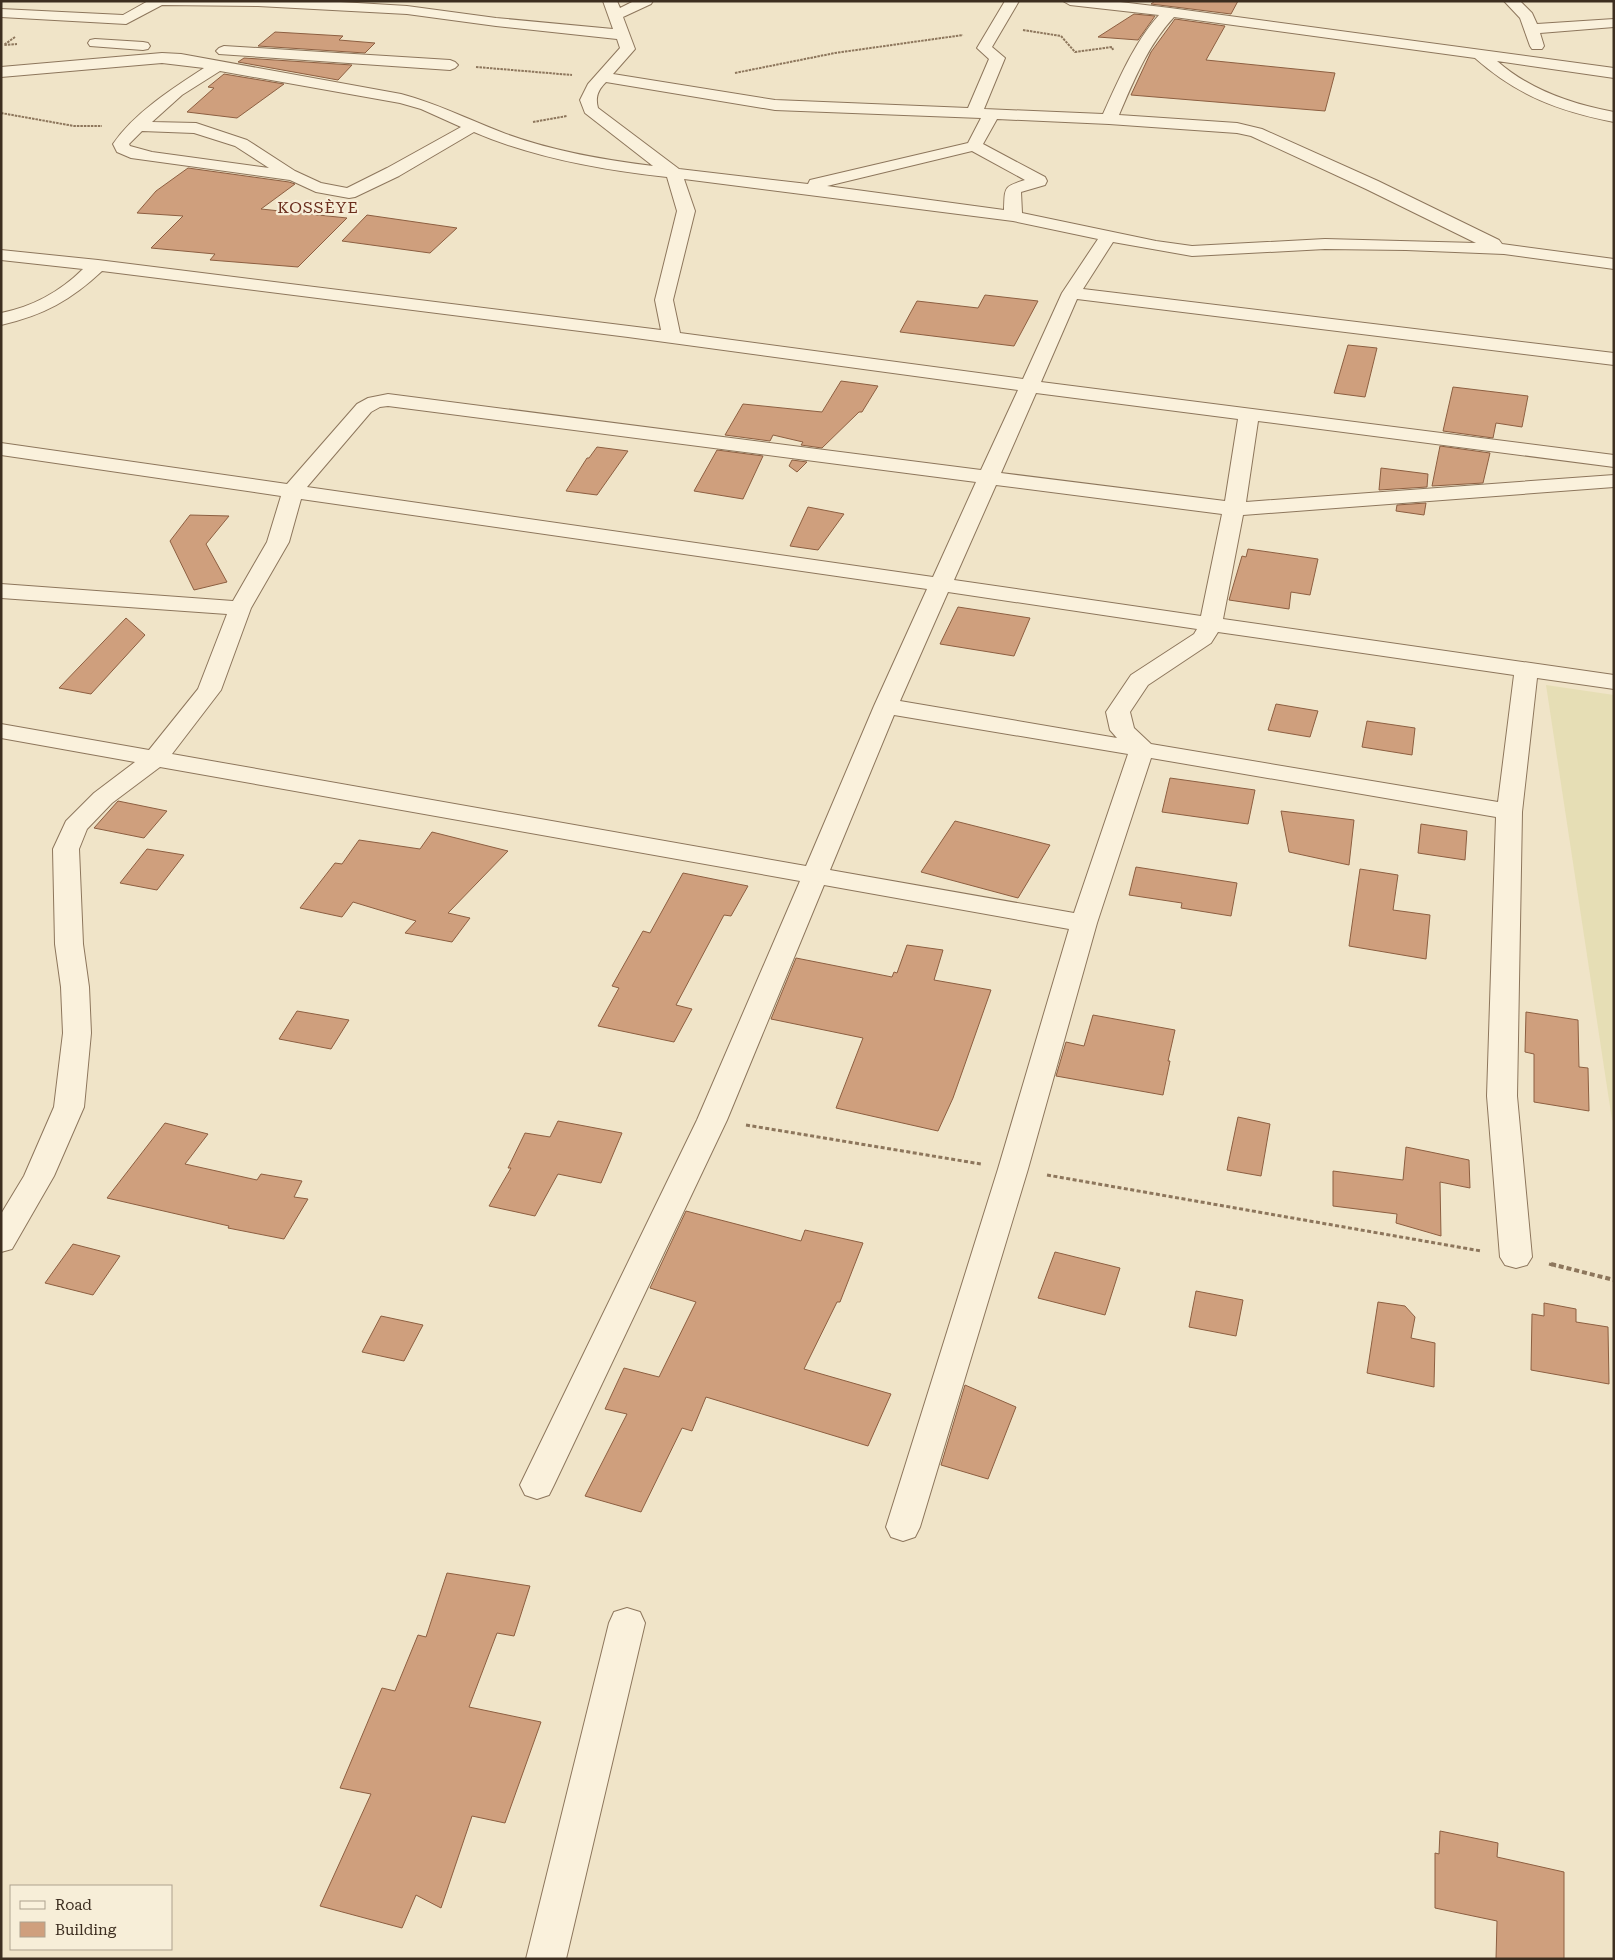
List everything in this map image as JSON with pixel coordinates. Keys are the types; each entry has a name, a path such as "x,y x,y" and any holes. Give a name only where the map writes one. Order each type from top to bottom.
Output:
{"street":[{"path":"1,13 126,20 159,1 258,2 407,10 496,22 624,35"},
{"path":"646,1 613,8 628,49 593,87 588,100 593,111 674,173 686,211 664,300 672,337"},
{"path":"974,146 997,58 984,48 1012,1"},
{"path":"1070,1 1170,12 1614,72"},
{"path":"1511,1 1527,16 1542,62"},
{"path":"1109,118 1152,32 1170,12"},
{"path":"1532,29 1614,23"},
{"path":"95,43 450,65"},
{"path":"1479,54 1518,86 1571,108 1614,117"},
{"path":"1,72 162,58 218,65 401,99 427,106 496,136 549,152 674,173 1013,216 1108,237 1192,251 1325,244 1504,249 1614,264"},
{"path":"218,65 177,92 130,133 121,144 123,149 131,153 152,157 294,176"},
{"path":"602,77 775,105 1109,118 1237,128 1256,132 1372,185 1504,249"},
{"path":"139,126 196,128 241,142 294,176 316,186 349,193 393,172 472,127"},
{"path":"800,188 974,146 1039,181 1013,189 1013,216"},
{"path":"537,1485 712,1120 886,706 1071,293 1108,237"},
{"path":"1,255 98,265 672,337 1029,386 1614,461"},
{"path":"1,319 37,308 62,295 79,283 98,265"},
{"path":"1071,293 1614,359"},
{"path":"1,1242 39,1176 70,1107 77,1033 69,944 66,849 76,826 103,798 155,758 209,690 240,608 278,542 293,490 364,408 375,402 388,400 1234,509 1614,481"},
{"path":"1142,748 1122,730 1118,712 1139,680 1203,638 1211,623 1234,509 1249,414"},
{"path":"1,448 1614,682"},
{"path":"1,591 240,608"},
{"path":"1516,1257 1502,1096 1509,812 1526,670"},
{"path":"886,706 1142,748 1509,812"},
{"path":"1,731 1084,923"},
{"path":"903,1527 1013,1169 1084,923 1142,748"},
{"path":"546,1959 627,1622"}],"path":[{"path":"734,74 835,53 1014,28 1060,36 1075,52 1112,47 1125,83"},
{"path":"488,68 602,77"},
{"path":"526,123 593,111"},
{"path":"1,113 74,126 139,126"},
{"path":"712,1120 1013,1169 1516,1257 1614,1280"}],"shaded area":[{"path":"1546,685 1614,695 1614,1121 1612,1120"}],"building":[{"path":"1155,1 1238,1 1231,14 1151,4"},
{"path":"1134,14 1155,16 1138,40 1098,37"},
{"path":"1175,19 1225,26 1206,60 1335,73 1325,111 1131,95 1151,52"},
{"path":"275,32 343,36 339,40 375,43 365,53 258,46"},
{"path":"244,58 352,65 338,80 238,62"},
{"path":"224,74 284,84 237,118 187,112 214,88 208,87"},
{"path":"188,168 295,184 261,209 347,218 298,267 210,260 215,254 151,248 183,216 137,213 156,191"},
{"path":"367,215 457,228 430,253 342,241"},
{"path":"985,295 1038,301 1014,346 900,332 917,301 978,308"},
{"path":"1348,345 1377,348 1365,397 1334,393"},
{"path":"841,381 878,386 862,412 859,412 822,448 801,445 803,442 773,435 770,441 725,435 743,404 822,412"},
{"path":"1453,387 1528,396 1522,427 1496,423 1493,438 1443,431"},
{"path":"1440,446 1490,453 1483,483 1432,486"},
{"path":"597,447 628,451 597,495 566,491 587,458"},
{"path":"717,450 763,456 743,499 694,491"},
{"path":"792,460 807,462 797,472 789,466"},
{"path":"1381,468 1428,474 1427,487 1379,490"},
{"path":"1426,503 1424,515 1396,511 1397,505"},
{"path":"808,507 844,514 818,550 790,546"},
{"path":"190,515 229,516 206,544 227,582 194,590 170,541"},
{"path":"1248,549 1318,559 1310,595 1291,592 1289,609 1229,600 1242,556 1246,557"},
{"path":"958,607 1030,618 1014,656 940,644"},
{"path":"126,618 145,635 91,694 59,688"},
{"path":"1276,704 1318,711 1310,737 1268,730"},
{"path":"1367,721 1415,728 1412,755 1362,747"},
{"path":"1170,778 1255,790 1248,824 1162,812"},
{"path":"118,801 167,811 144,838 94,828"},
{"path":"1281,811 1354,820 1349,865 1289,852"},
{"path":"955,821 1050,845 1018,898 921,872"},
{"path":"1421,824 1467,831 1465,860 1418,853"},
{"path":"432,832 508,851 448,913 470,918 452,942 405,933 416,921 353,902 342,917 300,908 335,863 342,864 359,840 420,849"},
{"path":"147,849 184,855 157,890 120,883"},
{"path":"1136,867 1237,883 1231,916 1181,908 1182,903 1129,895"},
{"path":"1360,869 1398,875 1393,910 1430,915 1426,959 1349,946"},
{"path":"683,873 748,886 731,916 724,915 676,1005 692,1009 674,1042 598,1026 619,988 612,986 643,931 650,933"},
{"path":"907,945 943,950 934,980 991,990 953,1098 938,1131 836,1108 863,1038 771,1019 796,958 892,977 894,972 897,973"},
{"path":"297,1011 349,1020 331,1049 279,1039"},
{"path":"1526,1012 1578,1020 1579,1067 1588,1068 1589,1111 1534,1102 1534,1054 1525,1052"},
{"path":"1093,1015 1175,1030 1163,1095 1056,1076 1066,1042 1084,1046"},
{"path":"1238,1117 1270,1124 1261,1176 1227,1170"},
{"path":"558,1121 622,1133 601,1183 558,1174 535,1216 489,1206 511,1168 508,1168 525,1133 550,1137"},
{"path":"165,1123 208,1134 185,1164 257,1180 261,1174 302,1181 294,1197 308,1199 284,1239 228,1228 229,1226 107,1198"},
{"path":"1406,1147 1469,1160 1470,1188 1440,1182 1441,1236 1396,1223 1397,1214 1333,1206 1333,1171 1403,1180"},
{"path":"686,1211 801,1241 805,1230 863,1243 840,1302 837,1302 804,1369 891,1394 868,1446 706,1397 692,1431 682,1428 641,1512 585,1496 627,1414 605,1409 624,1368 659,1377 696,1302 650,1288"},
{"path":"73,1244 120,1256 93,1295 45,1283"},
{"path":"1055,1252 1120,1268 1105,1315 1038,1298"},
{"path":"1196,1291 1243,1300 1236,1336 1189,1327"},
{"path":"1378,1302 1405,1306 1415,1317 1411,1338 1435,1343 1434,1387 1367,1373"},
{"path":"1544,1303 1576,1309 1576,1322 1608,1327 1609,1384 1531,1370 1532,1314 1544,1316"},
{"path":"381,1316 423,1325 404,1361 362,1352"},
{"path":"965,1385 1016,1407 988,1479 941,1465"},
{"path":"447,1573 530,1586 514,1636 497,1633 469,1707 541,1722 505,1823 472,1816 441,1908 416,1895 402,1928 320,1906 371,1794 340,1788 382,1688 395,1691 418,1635 426,1637"},
{"path":"1440,1831 1498,1843 1497,1857 1564,1872 1564,1959 1496,1959 1497,1921 1435,1908 1435,1853 1439,1854"}],"district":[{"name":"KOSSÈYE","path":"318,207"}]}
